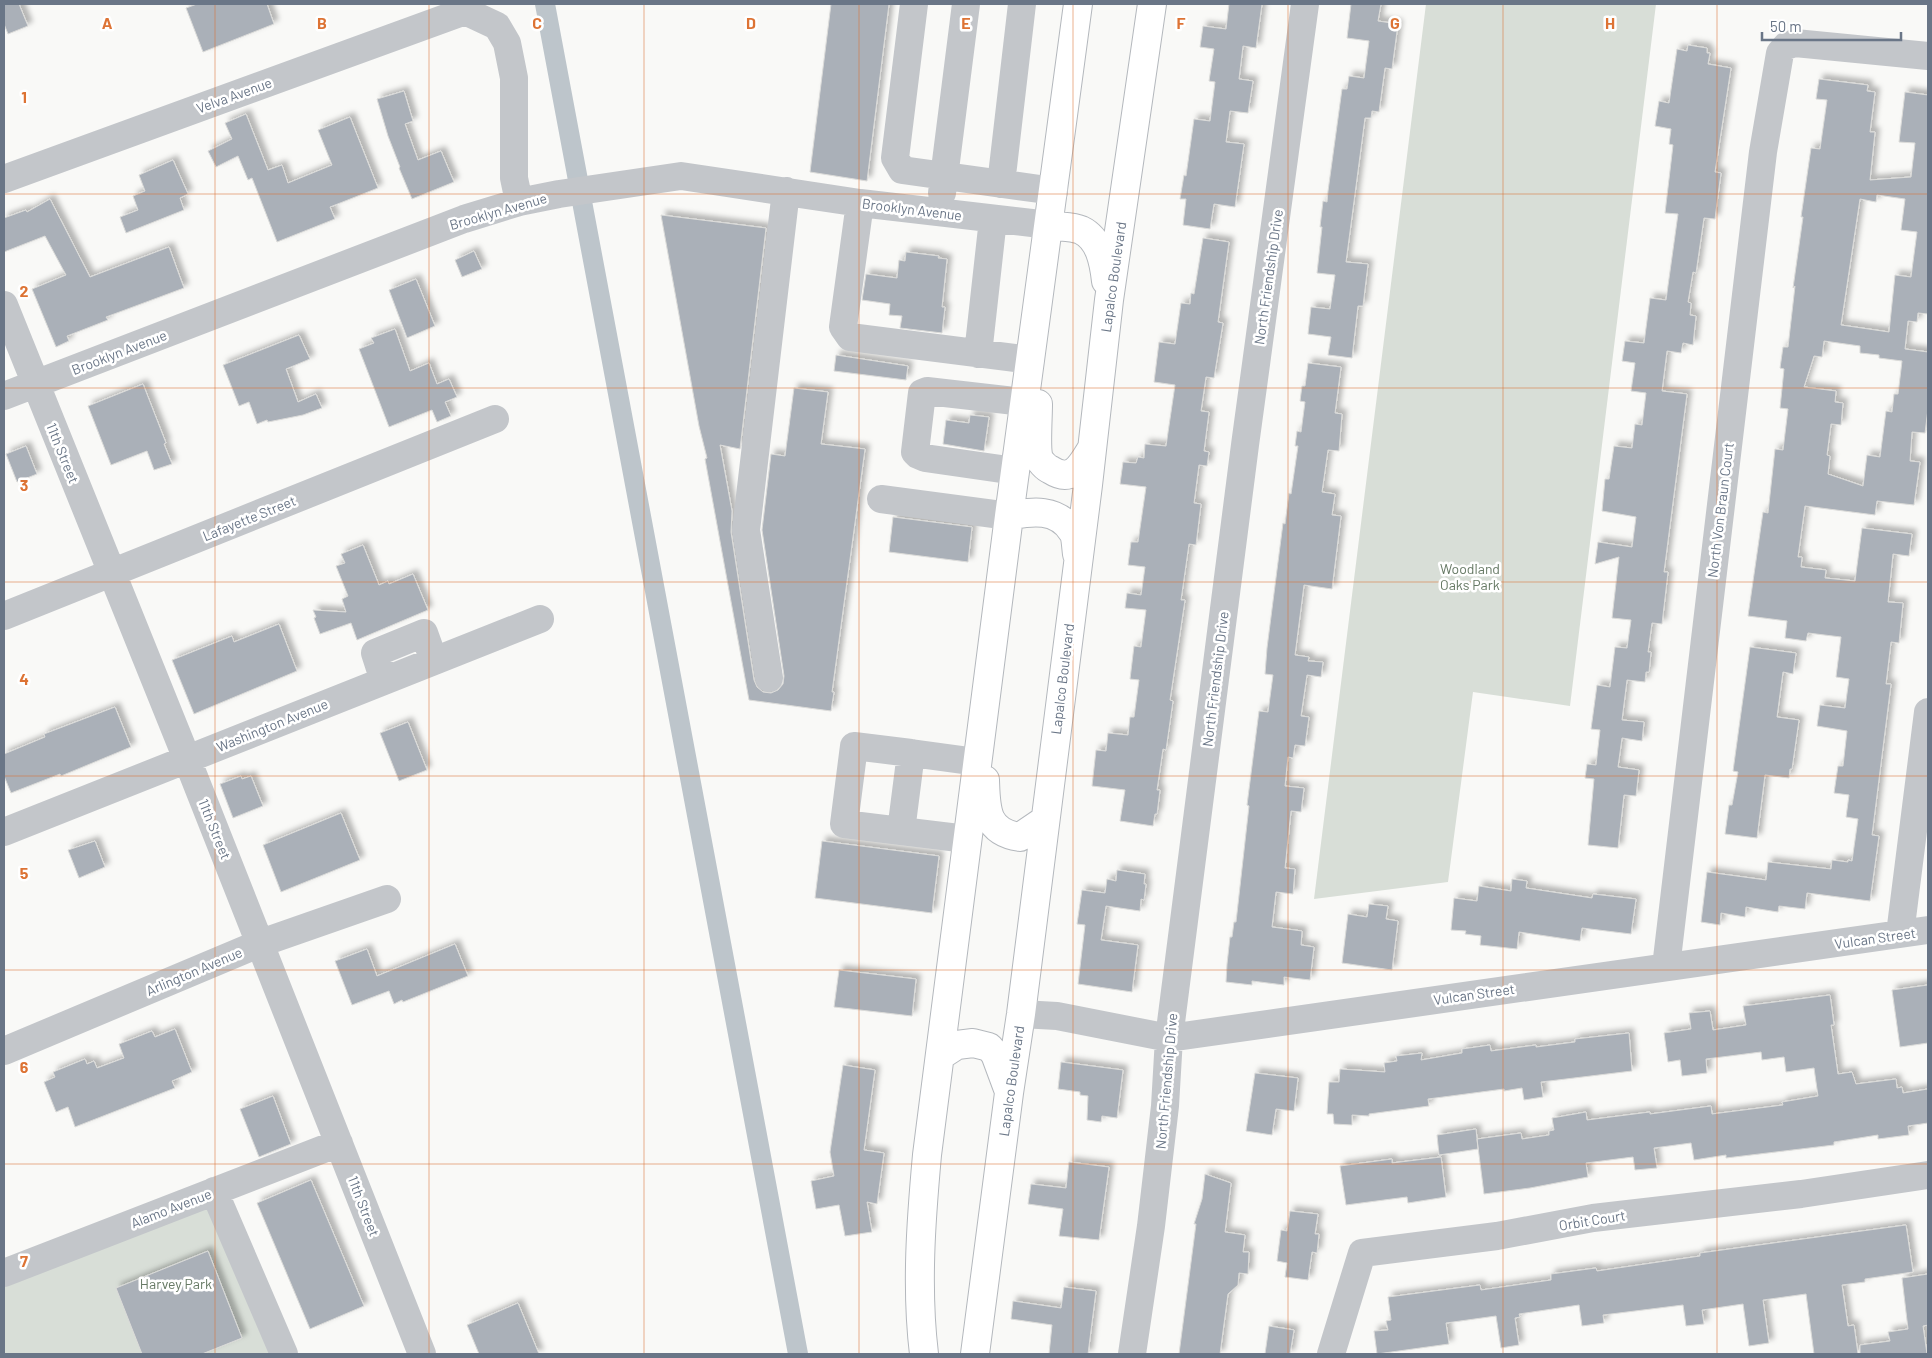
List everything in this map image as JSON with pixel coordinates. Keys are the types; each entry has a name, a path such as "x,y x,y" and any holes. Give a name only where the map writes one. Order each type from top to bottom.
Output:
{"main road":[{"path":"924,1354 919,1279 927,1155 1009,516 1078,4"},
{"name":"Lapalco Boulevard","path":"975,1354 1021,1014 1109,300 1152,4"},
{"path":"1049,225 1081,230 1095,242 1104,260 1109,300"},
{"path":"1038,303 1041,348 1038,398 1038,456 1048,469 1058,474 1067,475 1075,472 1080,467 1092,448"},
{"path":"1009,516 1042,512 1056,515 1073,532 1078,555"},
{"path":"983,716 986,808 992,820 998,829 1008,835 1020,837 1045,820"},
{"path":"940,1056 958,1045 973,1043 989,1047 995,1054 1009,1093"},
{"path":"906,1354 904,1288 907,1242 912,1195 927,1155"}],"street":[{"path":"914,4 896,158 902,170 1054,191"},
{"path":"940,213 966,4"},
{"path":"1001,184 1022,4"},
{"name":"North Friendship Drive","path":"1132,1354 1152,1217 1165,1106 1169,1038 1245,445 1306,4"},
{"name":"Velva Avenue","path":"4,179 465,11 497,26 507,43 514,78 514,178 519,202"},
{"name":"North Von Braun Court","path":"1666,967 1762,162 1780,53 1786,46 1795,43 1928,56"},
{"name":"Brooklyn Avenue","path":"4,396 464,219 519,202 558,194 681,176 860,203 1049,225"},
{"path":"769,678 746,530 786,191"},
{"path":"860,203 843,326 850,337 1030,360"},
{"path":"978,354 993,219"},
{"name":"11th Street","path":"4,305 187,759 422,1354"},
{"path":"1015,471 925,458 918,455 916,452 922,393 927,391 1024,402"},
{"name":"Lafayette Street","path":"4,616 494,419"},
{"path":"881,499 1009,516"},
{"name":"Washington Avenue","path":"4,832 540,619"},
{"path":"1900,934 1928,712"},
{"path":"968,840 844,824 854,746 977,762"},
{"path":"901,831 911,753"},
{"name":"Arlington Avenue","path":"4,1051 260,943 387,899"},
{"name":"Vulcan Street","path":"1021,1014 1056,1016 1169,1038 1928,930"},
{"name":"Alamo Avenue","path":"4,1273 339,1143"},
{"name":"Orbit Court","path":"1331,1354 1362,1253 1497,1236 1593,1218 1801,1194 1928,1175"},
{"path":"214,1192 284,1354"}],"green space":[{"name":"Woodland Oaks Park","path":"1426,4 1656,4 1570,706 1473,692 1448,882 1314,899"},
{"name":"Harvey Park","path":"214,1191 284,1354 4,1354 4,1273"}],"building":[{"path":"4,4 19,4 28,26 8,34 4,24"},
{"path":"197,4 267,4 274,24 203,52 186,8"},
{"path":"831,4 889,4 867,181 810,172"},
{"path":"1229,4 1262,4 1256,48 1243,46 1239,79 1253,81 1248,113 1230,111 1226,142 1244,144 1235,207 1214,204 1210,229 1183,225 1186,199 1180,199 1184,175 1186,176 1194,119 1210,121 1215,82 1209,81 1214,49 1200,47 1203,26 1226,29"},
{"path":"1351,4 1381,4 1378,21 1398,24 1392,69 1385,68 1379,112 1372,111 1371,118 1365,118 1346,262 1368,264 1363,306 1358,306 1352,358 1328,355 1331,337 1308,334 1311,307 1330,309 1335,275 1317,273 1323,201 1327,202 1342,89 1347,89 1349,76 1364,78 1369,41 1347,38"},
{"path":"1688,45 1707,48 1707,53 1710,53 1708,64 1731,68 1715,172 1721,173 1715,219 1704,218 1696,273 1693,272 1688,302 1691,303 1690,315 1696,316 1693,345 1683,343 1681,353 1667,351 1662,391 1687,394 1664,572 1668,572 1662,624 1652,623 1648,652 1651,652 1649,672 1646,672 1645,682 1627,680 1622,720 1644,722 1642,741 1622,738 1618,767 1639,770 1636,796 1624,795 1618,848 1588,845 1594,779 1585,778 1587,764 1596,765 1600,730 1591,729 1597,685 1610,687 1615,647 1627,648 1631,620 1612,618 1619,557 1595,564 1598,542 1632,547 1636,517 1602,511 1605,479 1609,479 1614,446 1632,448 1635,424 1642,425 1646,393 1631,391 1635,363 1622,361 1625,341 1644,343 1650,298 1666,300 1678,214 1665,213 1673,145 1669,144 1671,129 1655,126 1659,101 1669,103 1677,49 1687,51"},
{"path":"1819,79 1868,85 1867,91 1875,92 1870,132 1875,132 1870,180 1911,177 1915,143 1899,142 1905,92 1928,95 1928,314 1918,313 1917,322 1908,321 1905,349 1928,352 1928,409 1925,433 1912,432 1910,461 1920,462 1914,505 1877,501 1875,515 1805,506 1798,557 1802,557 1801,567 1826,570 1825,578 1855,581 1862,528 1912,534 1909,556 1893,554 1888,602 1903,603 1899,643 1891,642 1886,684 1891,684 1872,835 1879,836 1870,901 1807,893 1805,909 1779,906 1778,912 1746,907 1745,917 1721,913 1720,925 1701,922 1707,872 1766,880 1768,862 1831,869 1832,860 1852,861 1858,819 1846,817 1849,795 1834,793 1838,766 1843,766 1847,731 1817,726 1820,705 1845,708 1849,679 1836,677 1841,637 1808,633 1806,641 1785,638 1787,621 1748,616 1763,512 1768,513 1775,449 1783,450 1788,409 1780,408 1784,369 1780,368 1783,347 1788,347 1795,286 1793,288 1803,217 1801,217 1811,148 1820,149 1827,100 1816,99","holes":["1877,195 1905,199 1901,230 1917,232 1911,277 1895,275 1889,332 1841,325 1860,199 1876,202","1824,341 1860,346 1860,353 1879,355 1879,358 1902,361 1898,394 1894,394 1892,412 1886,411 1880,457 1867,455 1863,486 1828,474 1830,456 1827,455 1831,424 1841,425 1843,403 1835,402 1836,391 1804,387 1814,356 1822,357"]},
{"path":"404,91 413,121 405,124 418,160 441,151 454,182 412,199 399,168 377,99"},
{"path":"246,114 268,170 282,165 288,183 332,165 318,130 350,117 378,188 330,207 335,219 277,242 252,178 248,180 238,156 216,167 208,151 232,139 225,123"},
{"path":"173,160 188,194 180,198 184,210 126,233 120,217 138,210 133,196 145,191 139,175"},
{"path":"50,199 90,277 169,247 184,288 106,317 108,320 67,336 69,341 56,347 32,289 66,275 45,236 4,252 4,218 26,210 27,212"},
{"path":"661,215 766,228 740,449 720,445 732,511 731,532 754,680 757,687 763,692 771,693 778,690 783,684 784,676 762,530 771,454 785,456 794,388 828,392 821,444 865,449 831,711 749,700 705,459 707,458 699,426"},
{"path":"1203,238 1229,242 1218,322 1223,323 1214,378 1206,377 1201,411 1209,412 1204,451 1209,452 1207,466 1199,465 1194,503 1201,504 1196,545 1189,544 1181,600 1185,600 1170,700 1173,701 1166,750 1163,749 1157,790 1160,790 1157,814 1155,814 1153,826 1120,821 1125,790 1092,786 1096,750 1106,751 1108,733 1128,735 1130,717 1134,717 1139,680 1130,679 1134,646 1141,647 1146,610 1125,608 1127,593 1141,595 1145,567 1128,565 1131,542 1138,542 1146,487 1120,484 1123,462 1136,463 1138,457 1144,458 1145,444 1166,446 1175,385 1154,382 1159,342 1175,344 1181,303 1190,304 1191,293 1194,294"},
{"path":"474,251 482,269 462,277 455,260"},
{"path":"906,252 939,256 938,258 947,259 942,307 945,307 942,333 900,328 902,316 889,315 890,304 862,300 866,274 897,278 899,260 905,261"},
{"path":"416,279 435,326 407,338 389,290"},
{"path":"395,329 410,371 429,363 437,384 449,379 457,397 445,402 451,416 437,422 432,410 389,427 359,349 374,343 371,338"},
{"path":"299,335 310,359 286,369 298,402 316,394 322,408 303,415 268,422 267,420 257,424 249,402 239,406 223,365"},
{"path":"836,355 908,366 906,380 834,371"},
{"path":"1308,363 1341,367 1335,413 1342,414 1339,451 1328,450 1322,492 1335,494 1332,515 1341,516 1332,589 1304,585 1295,655 1309,657 1308,661 1323,662 1321,677 1307,675 1301,716 1309,717 1305,746 1295,745 1293,758 1288,757 1285,786 1304,788 1301,812 1291,811 1285,868 1295,869 1293,894 1276,892 1272,927 1302,931 1301,945 1314,947 1310,980 1284,977 1284,985 1252,981 1252,985 1226,982 1227,964 1230,937 1232,937 1234,922 1236,922 1249,806 1247,805 1259,711 1268,712 1273,675 1265,674 1267,648 1283,523 1285,524 1289,493 1291,494 1298,446 1295,446 1297,431 1301,432 1305,402 1300,401 1302,386 1305,386"},
{"path":"143,384 166,443 164,444 172,464 154,470 147,451 111,465 88,406"},
{"path":"970,415 989,417 984,451 943,444 946,420 969,423"},
{"path":"26,446 37,474 17,482 6,454"},
{"path":"893,517 972,527 968,562 889,552"},
{"path":"363,545 379,585 388,581 389,584 413,574 428,610 357,640 351,623 320,634 313,610 346,612 342,599 348,596 336,566 345,563 341,554"},
{"path":"279,624 297,671 194,714 172,660 232,636 234,642"},
{"path":"1750,647 1796,653 1793,674 1783,672 1777,717 1799,720 1789,778 1765,775 1757,838 1725,834 1729,805 1732,805 1738,772 1733,771"},
{"path":"115,707 131,747 61,776 60,774 11,793 4,776 4,754 45,737 44,734"},
{"path":"408,722 427,770 399,781 380,733"},
{"path":"241,776 242,779 251,776 263,806 233,818 220,784"},
{"path":"341,813 360,860 281,892 263,845"},
{"path":"95,841 105,867 79,878 68,850"},
{"path":"822,841 939,856 932,913 815,898"},
{"path":"1117,870 1145,874 1144,900 1141,899 1140,911 1106,906 1101,940 1138,945 1132,992 1078,984 1085,925 1077,924 1082,890 1105,893 1107,879 1116,881"},
{"path":"1512,879 1527,881 1526,888 1592,898 1593,894 1636,899 1631,934 1582,928 1580,941 1519,932 1517,949 1480,945 1481,936 1465,934 1466,931 1451,930 1454,898 1477,901 1479,886 1511,891"},
{"path":"1369,904 1388,906 1386,919 1398,921 1392,970 1342,963 1348,914 1367,917"},
{"path":"455,944 468,976 394,1004 389,991 352,1005 335,961 367,949 377,976"},
{"path":"839,970 916,979 912,1016 834,1007"},
{"path":"1928,985 1928,1043 1900,1047 1892,990"},
{"path":"1830,995 1834,1025 1831,1025 1838,1074 1852,1072 1856,1084 1896,1079 1897,1088 1902,1087 1903,1093 1928,1089 1928,1123 1908,1126 1909,1135 1878,1139 1878,1135 1834,1142 1834,1145 1726,1158 1726,1155 1694,1160 1691,1143 1654,1148 1657,1168 1635,1170 1633,1157 1586,1163 1588,1177 1484,1194 1477,1139 1521,1133 1522,1139 1549,1135 1549,1131 1554,1130 1552,1118 1586,1112 1587,1120 1711,1106 1712,1114 1783,1105 1782,1102 1818,1096 1814,1068 1786,1072 1784,1057 1762,1060 1761,1052 1706,1059 1707,1073 1682,1076 1680,1060 1668,1062 1664,1033 1691,1029 1689,1013 1710,1011 1713,1030 1746,1025 1743,1006"},
{"path":"175,1029 192,1072 172,1081 175,1088 75,1127 68,1107 56,1112 44,1082 55,1077 53,1072 85,1059 87,1064 94,1061 97,1068 124,1058 119,1044 152,1031 155,1037"},
{"path":"1629,1033 1632,1071 1541,1082 1543,1097 1524,1100 1522,1088 1428,1099 1429,1106 1369,1114 1369,1116 1352,1115 1352,1125 1334,1124 1333,1114 1327,1114 1329,1082 1339,1082 1340,1069 1385,1072 1384,1063 1397,1061 1396,1056 1422,1053 1421,1060 1462,1053 1462,1049 1490,1045 1491,1051 1575,1042 1575,1039"},
{"path":"1061,1062 1123,1070 1117,1118 1102,1116 1101,1122 1087,1120 1088,1096 1080,1095 1080,1092 1058,1089"},
{"path":"843,1065 875,1070 864,1150 884,1153 877,1204 867,1202 872,1232 845,1236 839,1205 816,1209 811,1181 834,1176 830,1152"},
{"path":"1255,1073 1298,1078 1294,1111 1276,1109 1272,1135 1246,1131"},
{"path":"273,1096 291,1144 259,1157 240,1109"},
{"path":"1476,1129 1478,1149 1439,1155 1437,1135"},
{"path":"1441,1157 1446,1197 1408,1203 1407,1197 1346,1205 1340,1166 1392,1159 1392,1163"},
{"path":"1069,1162 1109,1167 1099,1240 1059,1236 1063,1209 1028,1204 1031,1184 1066,1188"},
{"path":"1205,1174 1231,1183 1225,1232 1245,1235 1243,1252 1249,1252 1248,1274 1239,1273 1238,1285 1228,1294 1220,1354 1179,1354 1196,1224 1194,1224 1202,1199"},
{"path":"311,1180 364,1306 310,1329 257,1203"},
{"path":"1290,1211 1318,1214 1315,1234 1319,1234 1317,1253 1312,1252 1308,1280 1285,1277 1287,1263 1277,1261 1281,1230 1287,1231"},
{"path":"1906,1225 1913,1272 1865,1279 1865,1282 1842,1285 1848,1326 1854,1325 1858,1354 1814,1354 1806,1294 1763,1300 1769,1343 1749,1346 1743,1304 1702,1310 1704,1324 1686,1326 1683,1305 1603,1315 1604,1323 1582,1326 1579,1305 1519,1314 1520,1317 1515,1318 1519,1345 1501,1348 1496,1316 1446,1323 1449,1344 1377,1354 1374,1331 1388,1330 1386,1321 1391,1320 1388,1297 1480,1285 1481,1290 1551,1280 1551,1274 1596,1268 1597,1271 1700,1256 1700,1253"},
{"path":"208,1251 242,1338 202,1354 142,1354 116,1288"},
{"path":"1928,1274 1928,1325 1923,1326 1927,1354 1860,1354 1860,1345 1890,1341 1888,1332 1908,1329 1902,1278"},
{"path":"1064,1287 1096,1291 1088,1354 1049,1354 1052,1325 1011,1319 1013,1301 1061,1308"},
{"path":"518,1303 539,1354 479,1354 467,1325"},
{"path":"1269,1326 1294,1330 1290,1354 1265,1354"}],"waterway":[{"path":"545,4 798,1354"}]}
